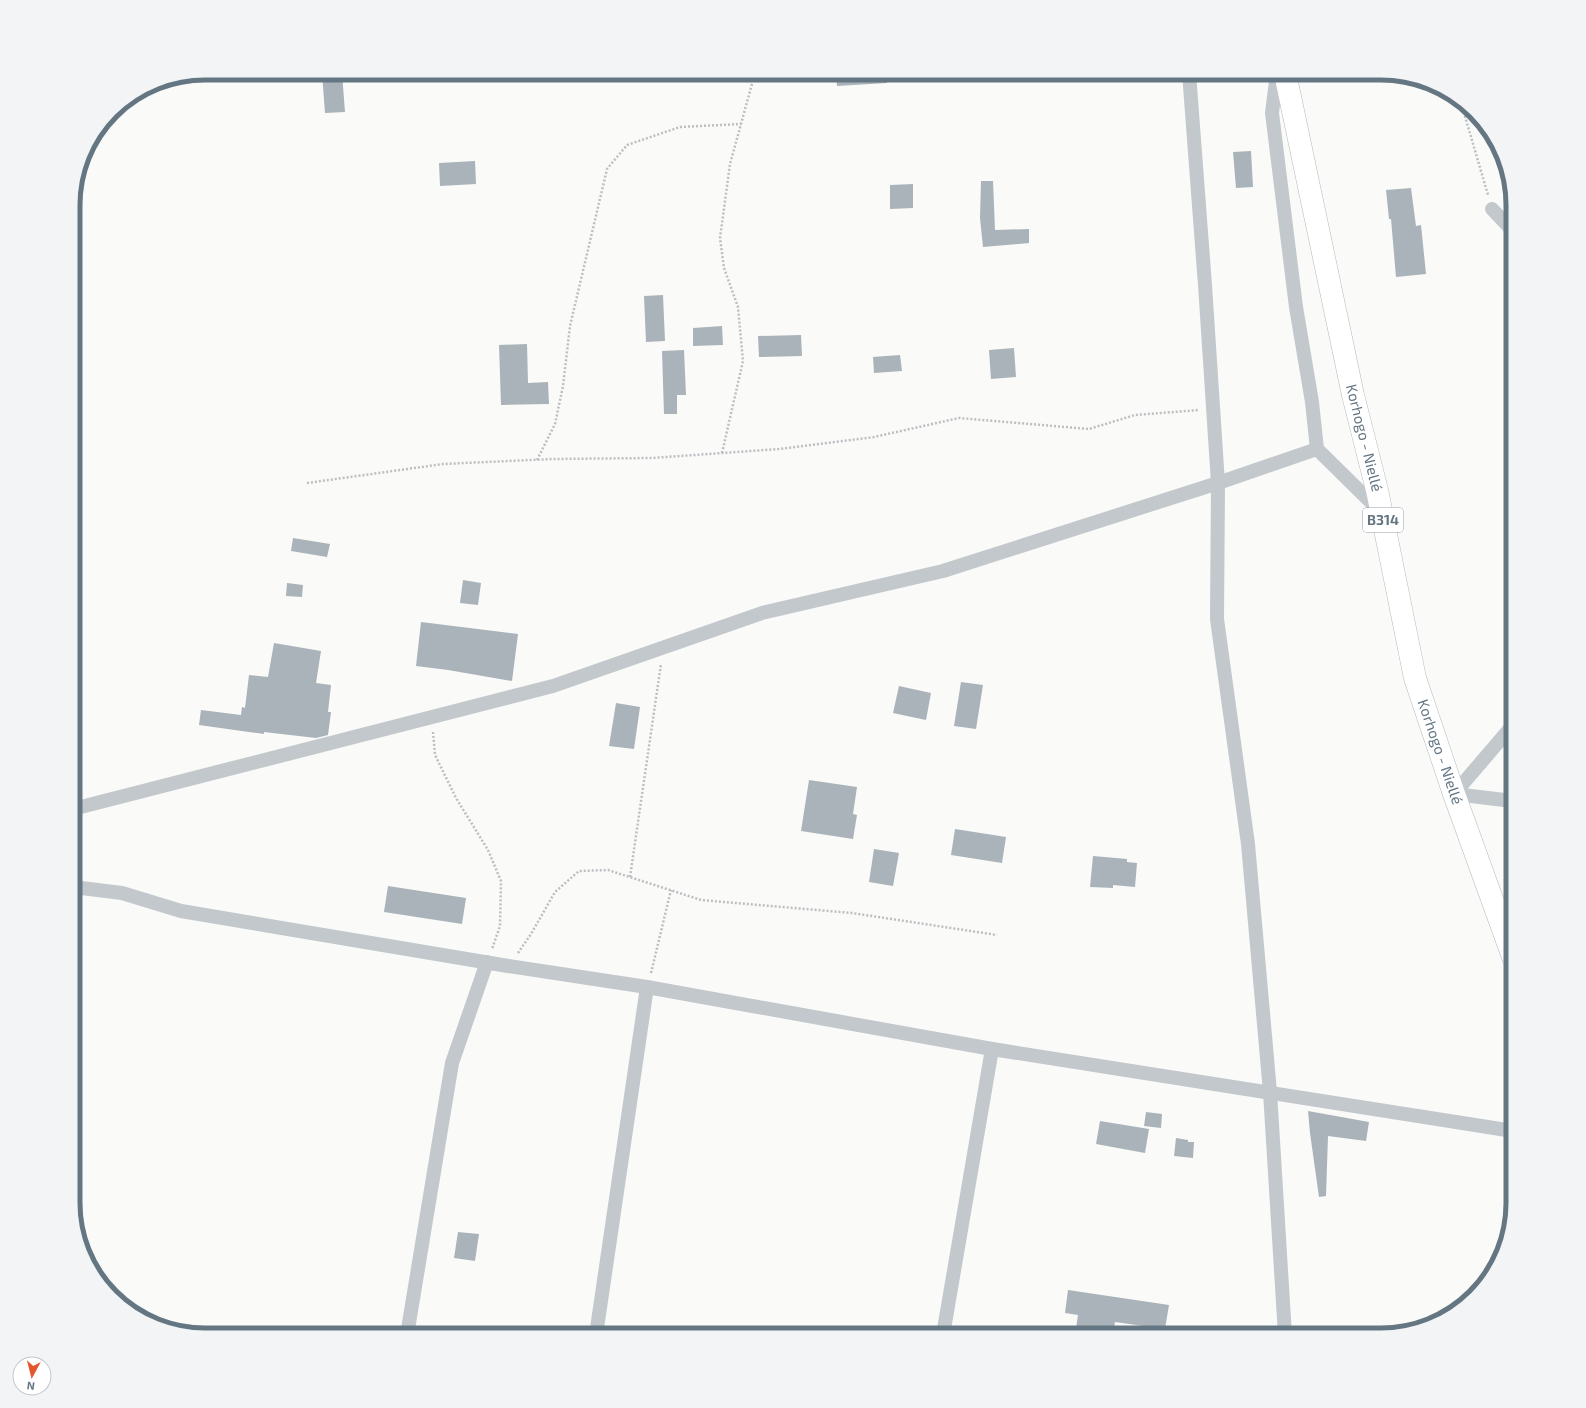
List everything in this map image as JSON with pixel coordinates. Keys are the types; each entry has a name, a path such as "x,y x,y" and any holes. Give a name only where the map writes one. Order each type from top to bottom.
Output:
{"main road":[{"name":"Korhogo - Niellé","path":"1287,80 1353,395 1381,512 1414,678 1506,938"}],"street":[{"path":"1190,80 1206,285 1218,483 1217,619 1248,844 1270,1092 1285,1328"},
{"path":"1276,80 1272,113 1295,299 1312,402 1317,449 1381,512"},
{"path":"1492,209 1506,224"},
{"path":"80,807 553,686 762,613 943,571 1218,483 1317,449"},
{"path":"1454,794 1506,733"},
{"path":"1454,794 1506,800"},
{"path":"80,888 122,893 181,911 508,966 647,987 992,1049 1506,1130"},
{"path":"408,1328 452,1063 487,962"},
{"path":"597,1328 647,987"},
{"path":"945,1328 992,1049"}],"path":[{"path":"722,453 743,360 738,307 724,268 720,238 730,164 753,80"},
{"path":"1464,112 1492,209"},
{"path":"537,460 555,424 563,386 570,326 607,169 627,145 680,127 741,124"},
{"path":"307,483 443,464 537,460 652,458 779,449 874,437 959,418 1089,429 1135,415 1213,408"},
{"path":"630,877 664,647"},
{"path":"431,717 435,755 456,798 488,850 501,881 500,926 487,962"},
{"path":"508,966 531,934 555,892 579,871 608,870 701,900 852,913 997,935"},
{"path":"647,987 671,890"}],"building":[{"path":"323,80 343,80 345,112 325,113"},
{"path":"837,80 887,80 887,83 837,86"},
{"path":"1251,151 1253,187 1236,188 1233,152"},
{"path":"475,161 476,184 440,186 439,163"},
{"path":"981,181 993,181 995,230 1029,229 1029,243 983,247 980,218"},
{"path":"913,184 913,208 890,209 890,185"},
{"path":"1411,188 1416,226 1421,225 1426,274 1396,277 1391,219 1389,219 1386,190"},
{"path":"663,295 665,341 646,342 644,296"},
{"path":"722,326 723,345 693,346 693,328"},
{"path":"801,335 802,356 759,357 758,336"},
{"path":"527,344 528,383 548,382 549,404 501,405 499,345"},
{"path":"1014,348 1016,377 991,379 989,350"},
{"path":"684,350 686,395 677,395 677,414 664,414 662,351"},
{"path":"900,355 902,371 874,373 873,357"},
{"path":"293,538 330,544 327,557 291,551"},
{"path":"463,580 481,583 478,605 460,603"},
{"path":"287,583 303,585 302,597 286,596"},
{"path":"421,622 518,634 512,681 416,666"},
{"path":"274,643 321,651 316,683 331,685 328,712 331,712 328,735 316,738 264,732 264,734 199,725 201,710 241,715 242,707 245,708 249,675 268,677"},
{"path":"961,682 983,685 976,729 954,726"},
{"path":"899,686 931,693 926,720 893,713"},
{"path":"616,703 640,707 634,749 609,746"},
{"path":"809,780 857,787 853,814 857,815 853,839 801,831"},
{"path":"955,829 1006,837 1002,863 951,855"},
{"path":"874,849 899,853 893,886 869,882"},
{"path":"1093,856 1127,859 1127,862 1137,863 1135,887 1113,885 1113,888 1090,887"},
{"path":"388,886 466,898 462,924 384,912"},
{"path":"1308,1111 1369,1122 1366,1141 1328,1136 1326,1196 1319,1197"},
{"path":"1146,1112 1162,1114 1161,1128 1144,1126"},
{"path":"1100,1121 1149,1129 1145,1153 1096,1144"},
{"path":"1176,1138 1188,1140 1188,1142 1194,1142 1193,1158 1174,1156"},
{"path":"458,1232 479,1234 475,1261 454,1258"},
{"path":"1068,1290 1169,1305 1165,1328 1115,1322 1114,1328 1076,1328 1078,1315 1065,1313"}]}
